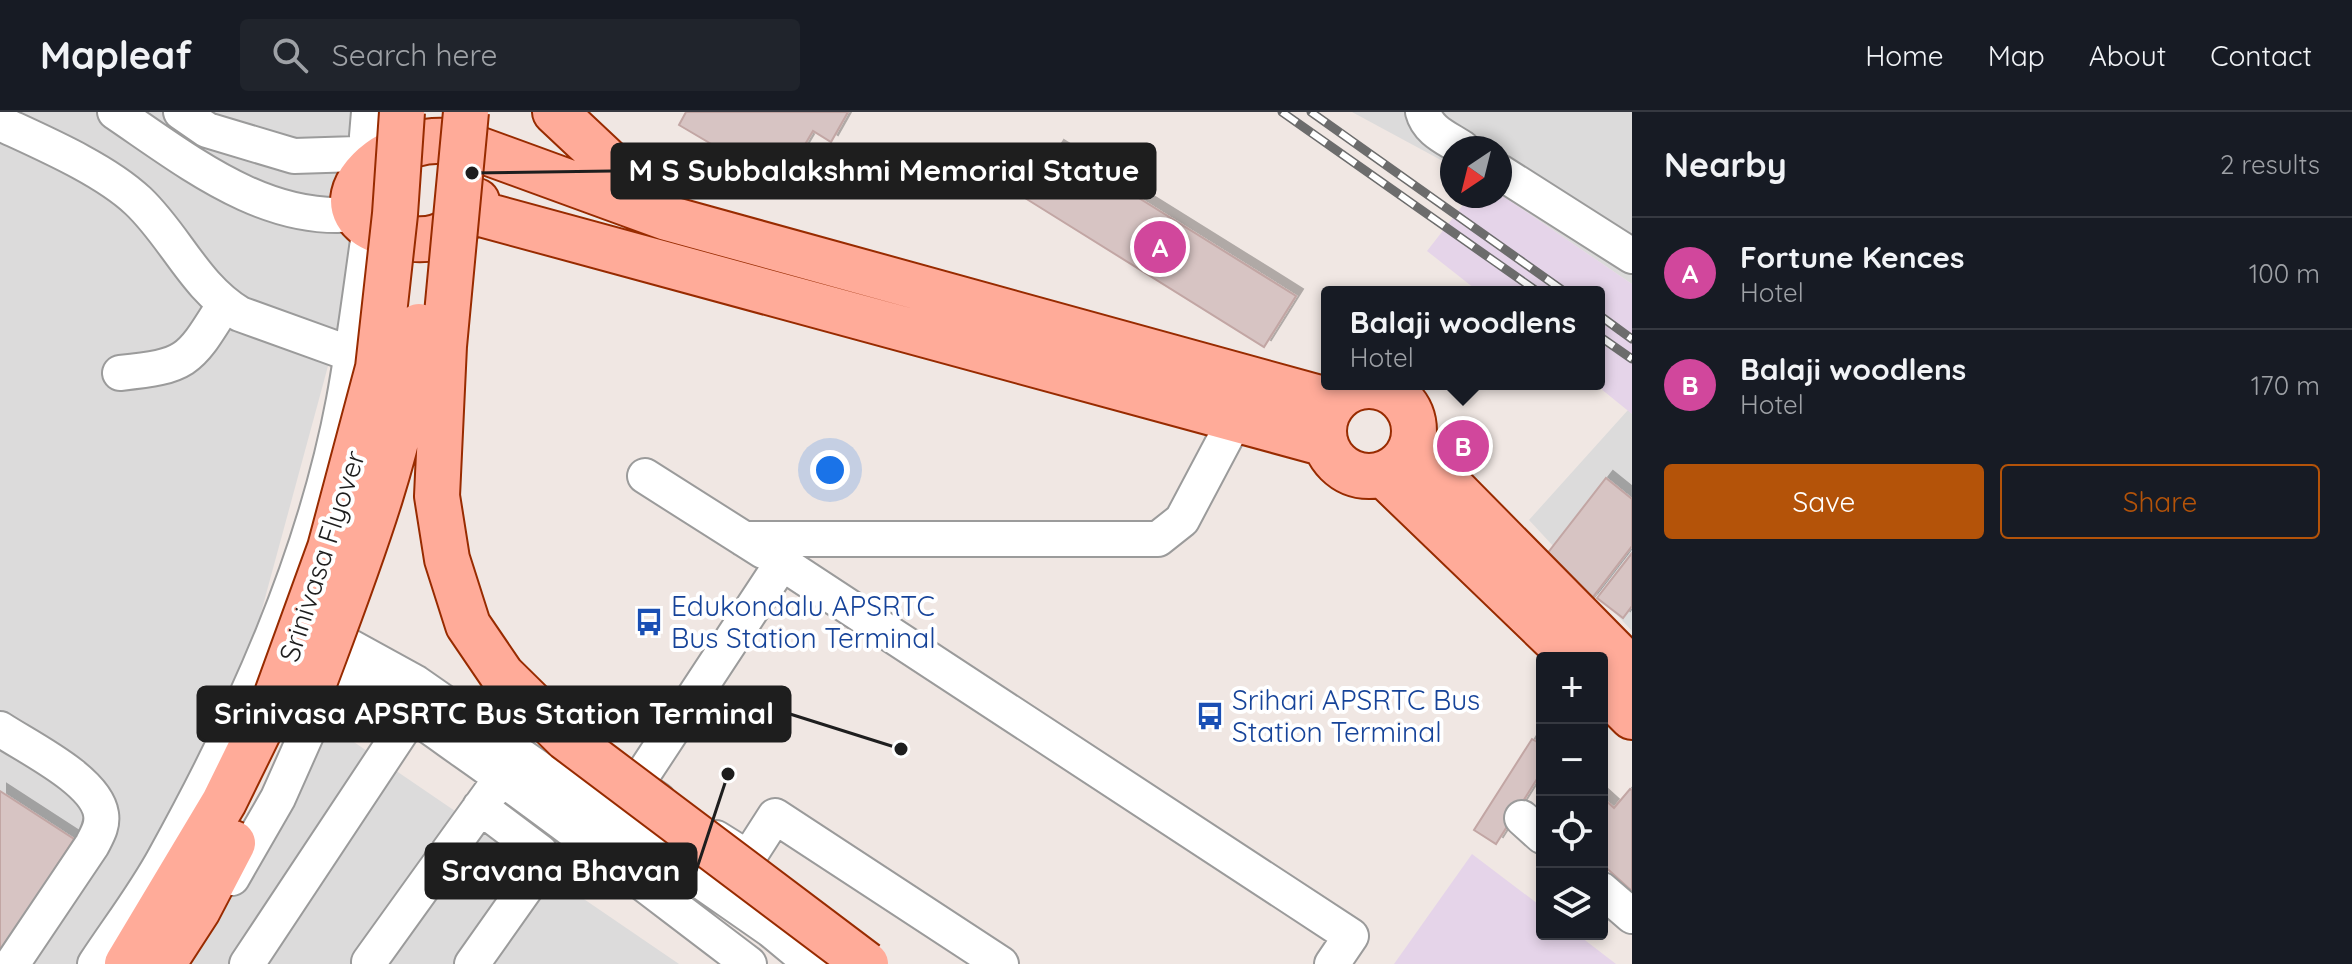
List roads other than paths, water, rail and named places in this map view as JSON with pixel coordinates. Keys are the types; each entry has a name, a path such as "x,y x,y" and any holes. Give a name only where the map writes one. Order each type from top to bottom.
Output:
{"main road":[{"path":"461,123 482,176 477,203 465,218 435,239 422,240 395,237 368,217 356,196 353,175 374,128 403,114 424,112 461,123 667,218 1334,402"},
{"path":"555,112 667,218"},
{"path":"461,123 444,346 437,496 447,559 468,625 502,675 566,738 866,964"},
{"name":"Srinivasa Flyover","path":"163,964 198,910 308,699 357,565 411,384 425,278 461,123"},
{"name":"Srinivasa Flyover","path":"127,964 237,775 277,694 330,548 378,368 395,214 374,128"},
{"path":"465,218 1326,444"},
{"path":"1352,390 1334,402 1325,422 1326,444 1335,460 1349,472 1398,461 1414,436 1411,413 1387,390"},
{"path":"1398,461 1569,652"},
{"path":"1398,461 1632,670"},
{"path":"1608,693 1632,717"}],"street":[{"path":"95,964 164,859 243,704 272,632 318,501 343,402 368,217 296,213 244,193 115,112"},
{"path":"181,112 207,130 294,156 374,128"},
{"path":"1423,112 1425,122 1443,136"},
{"path":"0,123 45,144 138,201 198,279 224,305 240,314 351,354"},
{"path":"1512,180 1632,256"},
{"path":"181,964 278,798 340,657 387,536 429,383 465,218"},
{"path":"120,373 166,369 182,361 196,348 224,305"},
{"path":"744,539 1158,539 1182,520 1235,420"},
{"path":"645,476 1351,936 1341,961"},
{"path":"782,563 636,785 748,858 775,816 1001,964"},
{"path":"272,632 416,683 771,930 812,964"},
{"path":"340,657 412,715 502,777 748,964 771,930"},
{"path":"247,964 412,715"},
{"path":"0,729 80,781 101,813 100,830 92,845 12,964"},
{"path":"369,962 502,777"},
{"path":"472,964 542,865 540,852 480,807"},
{"path":"1608,895 1632,916"}],"railway":[{"path":"1282,112 1529,286"},
{"path":"1311,112 1557,286"},
{"path":"1605,319 1632,339"},
{"path":"1605,340 1632,359"}],"place":[{"name":"M S Subbalakshmi Memorial Statue","path":"472,173"},
{"name":"Fortune Kences","path":"1160,247"},
{"name":"Balaji woodlens","path":"1463,446"},
{"name":"Edukondalu APSRTC Bus Station Terminal","path":"649,622"},
{"name":"Srihari APSRTC Bus Station Terminal","path":"1210,716"},
{"name":"Srinivasa APSRTC Bus Station Terminal","path":"901,749"},
{"name":"Sravana Bhavan","path":"728,774"}]}
